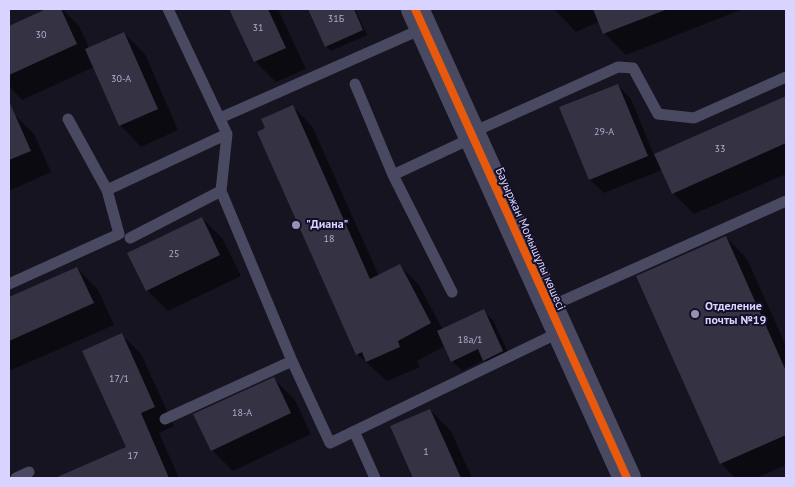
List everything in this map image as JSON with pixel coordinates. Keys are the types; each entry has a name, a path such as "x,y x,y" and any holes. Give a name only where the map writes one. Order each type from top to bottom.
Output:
{"street":[{"name":"Бауыржан Момышұлы көшесі","path":"419,18 627,478"}],"lane":[{"path":"168,9 227,134 221,191 292,361 330,443 560,332"},
{"path":"220,118 419,18"},
{"path":"393,175 618,67 633,68 658,114 694,118 786,77"},
{"path":"355,84 393,175 452,292"},
{"path":"9,284 118,234 106,190 68,119"},
{"path":"106,190 227,134"},
{"path":"130,238 221,191"},
{"path":"548,306 786,200"},
{"path":"165,419 292,361"},
{"path":"354,431 374,478"},
{"path":"16,478 29,472"}],"building":[{"path":"46,9 61,9 77,44 9,75 9,26"},
{"path":"229,9 268,9 286,48 254,62"},
{"path":"308,9 354,9 363,30 325,47"},
{"path":"593,9 665,9 665,10 603,34"},
{"path":"124,32 158,109 119,126 85,49"},
{"path":"618,84 648,156 589,180 559,107"},
{"path":"786,96 786,143 672,194 654,154"},
{"path":"9,101 31,151 9,160"},
{"path":"293,105 370,279 400,264 431,323 398,341 400,347 366,362 362,352 356,355 257,132 265,128 261,119"},
{"path":"202,217 220,255 146,291 127,253"},
{"path":"726,236 786,371 786,435 720,464 636,276"},
{"path":"77,267 94,303 9,341 9,297"},
{"path":"484,309 503,351 483,361 478,349 451,362 437,331"},
{"path":"122,333 155,407 141,413 169,478 55,478 126,447 82,351"},
{"path":"274,377 291,413 211,451 193,414"},
{"path":"430,409 461,478 413,478 390,426"}],"cycle path":[{"path":"415,9 627,478"}],"place":[{"name":"\"Диана\"","path":"296,225"},
{"name":"Отделение почты №19","path":"695,314"}]}
